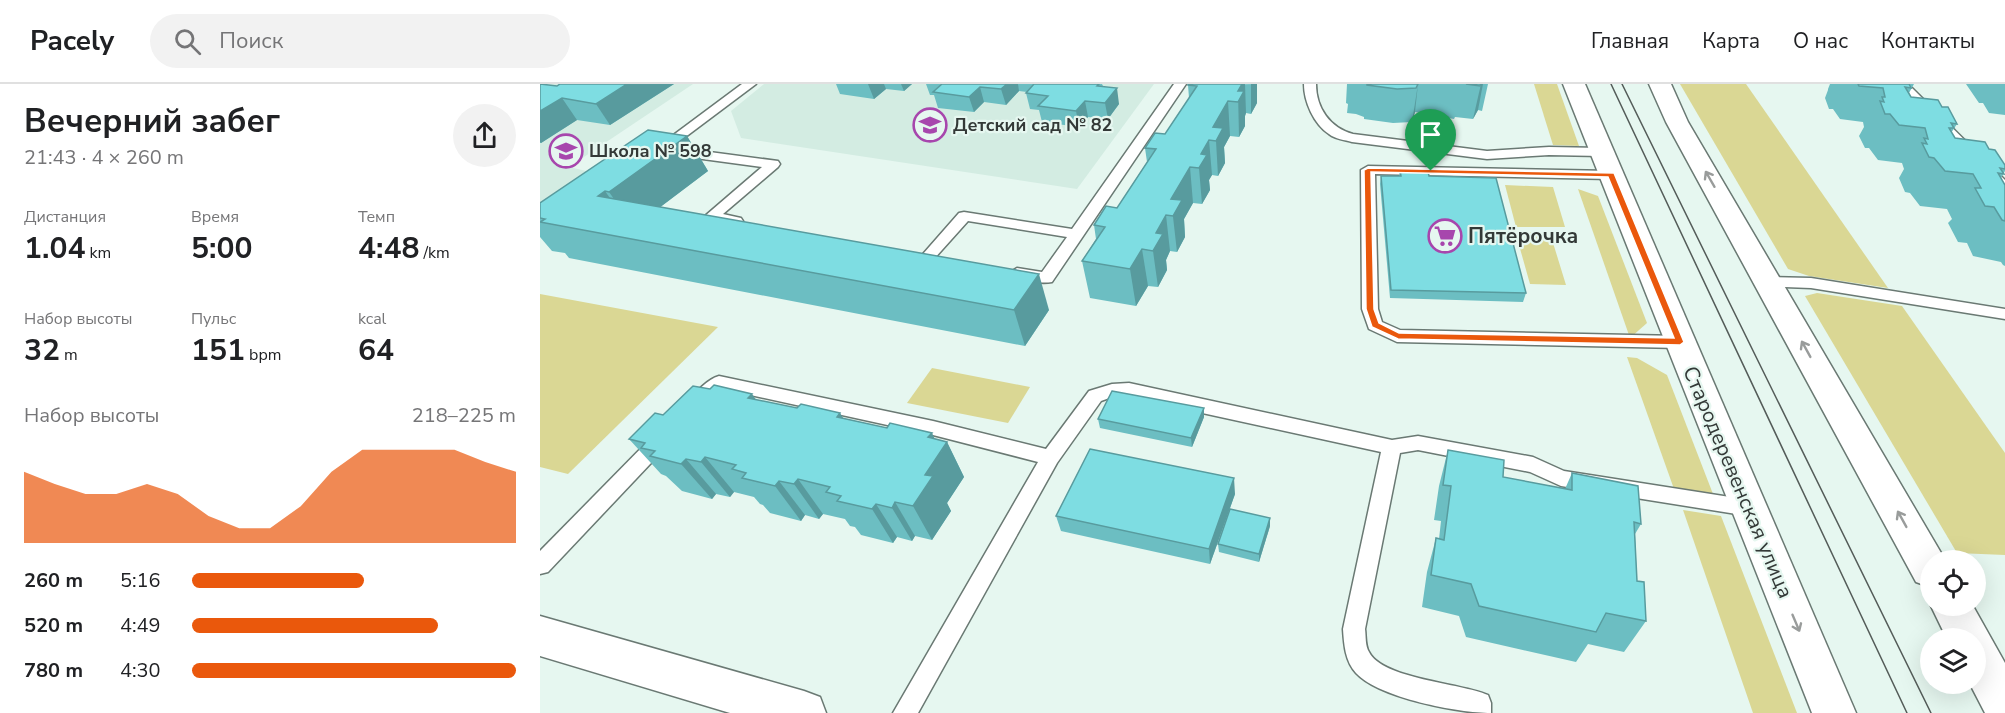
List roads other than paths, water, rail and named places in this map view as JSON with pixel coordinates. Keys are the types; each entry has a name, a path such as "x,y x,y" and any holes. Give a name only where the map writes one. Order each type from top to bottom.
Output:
{"street":[{"name":"Стародеревенская улица","path":"1574,84 1834,713"},
{"path":"1660,84 1677,122 1920,552"},
{"path":"540,636 804,713"},
{"path":"1986,671 2005,706"}],"lane":[{"path":"746,223 712,216 773,164 658,152 750,84"},
{"path":"999,270 1046,278 1180,84"},
{"path":"1310,84 1309,92 1312,102 1336,134 1487,155 1549,151 1606,163"},
{"path":"1897,84 1908,91 2005,188"},
{"path":"1606,163 1368,170 1370,309 1375,325 1398,336 1680,342"},
{"path":"929,257 964,216 1077,234"},
{"path":"1768,282 1811,283 2005,314"},
{"path":"540,565 718,382 933,428 1050,458"},
{"path":"905,713 1050,458 1095,396 1116,389 1392,447 1418,443 1533,465 1561,478 1749,508"},
{"path":"1392,447 1354,629 1355,649 1363,664 1380,678 1479,703 1479,713"}],"tram line":[{"path":"1611,84 1907,713"},
{"path":"1622,84 1931,713"}],"place":[{"name":"Детский сад № 82","path":"930,125"},
{"name":"Школа № 598","path":"566,151"},
{"name":"Пятёрочка","path":"1445,236"}]}
